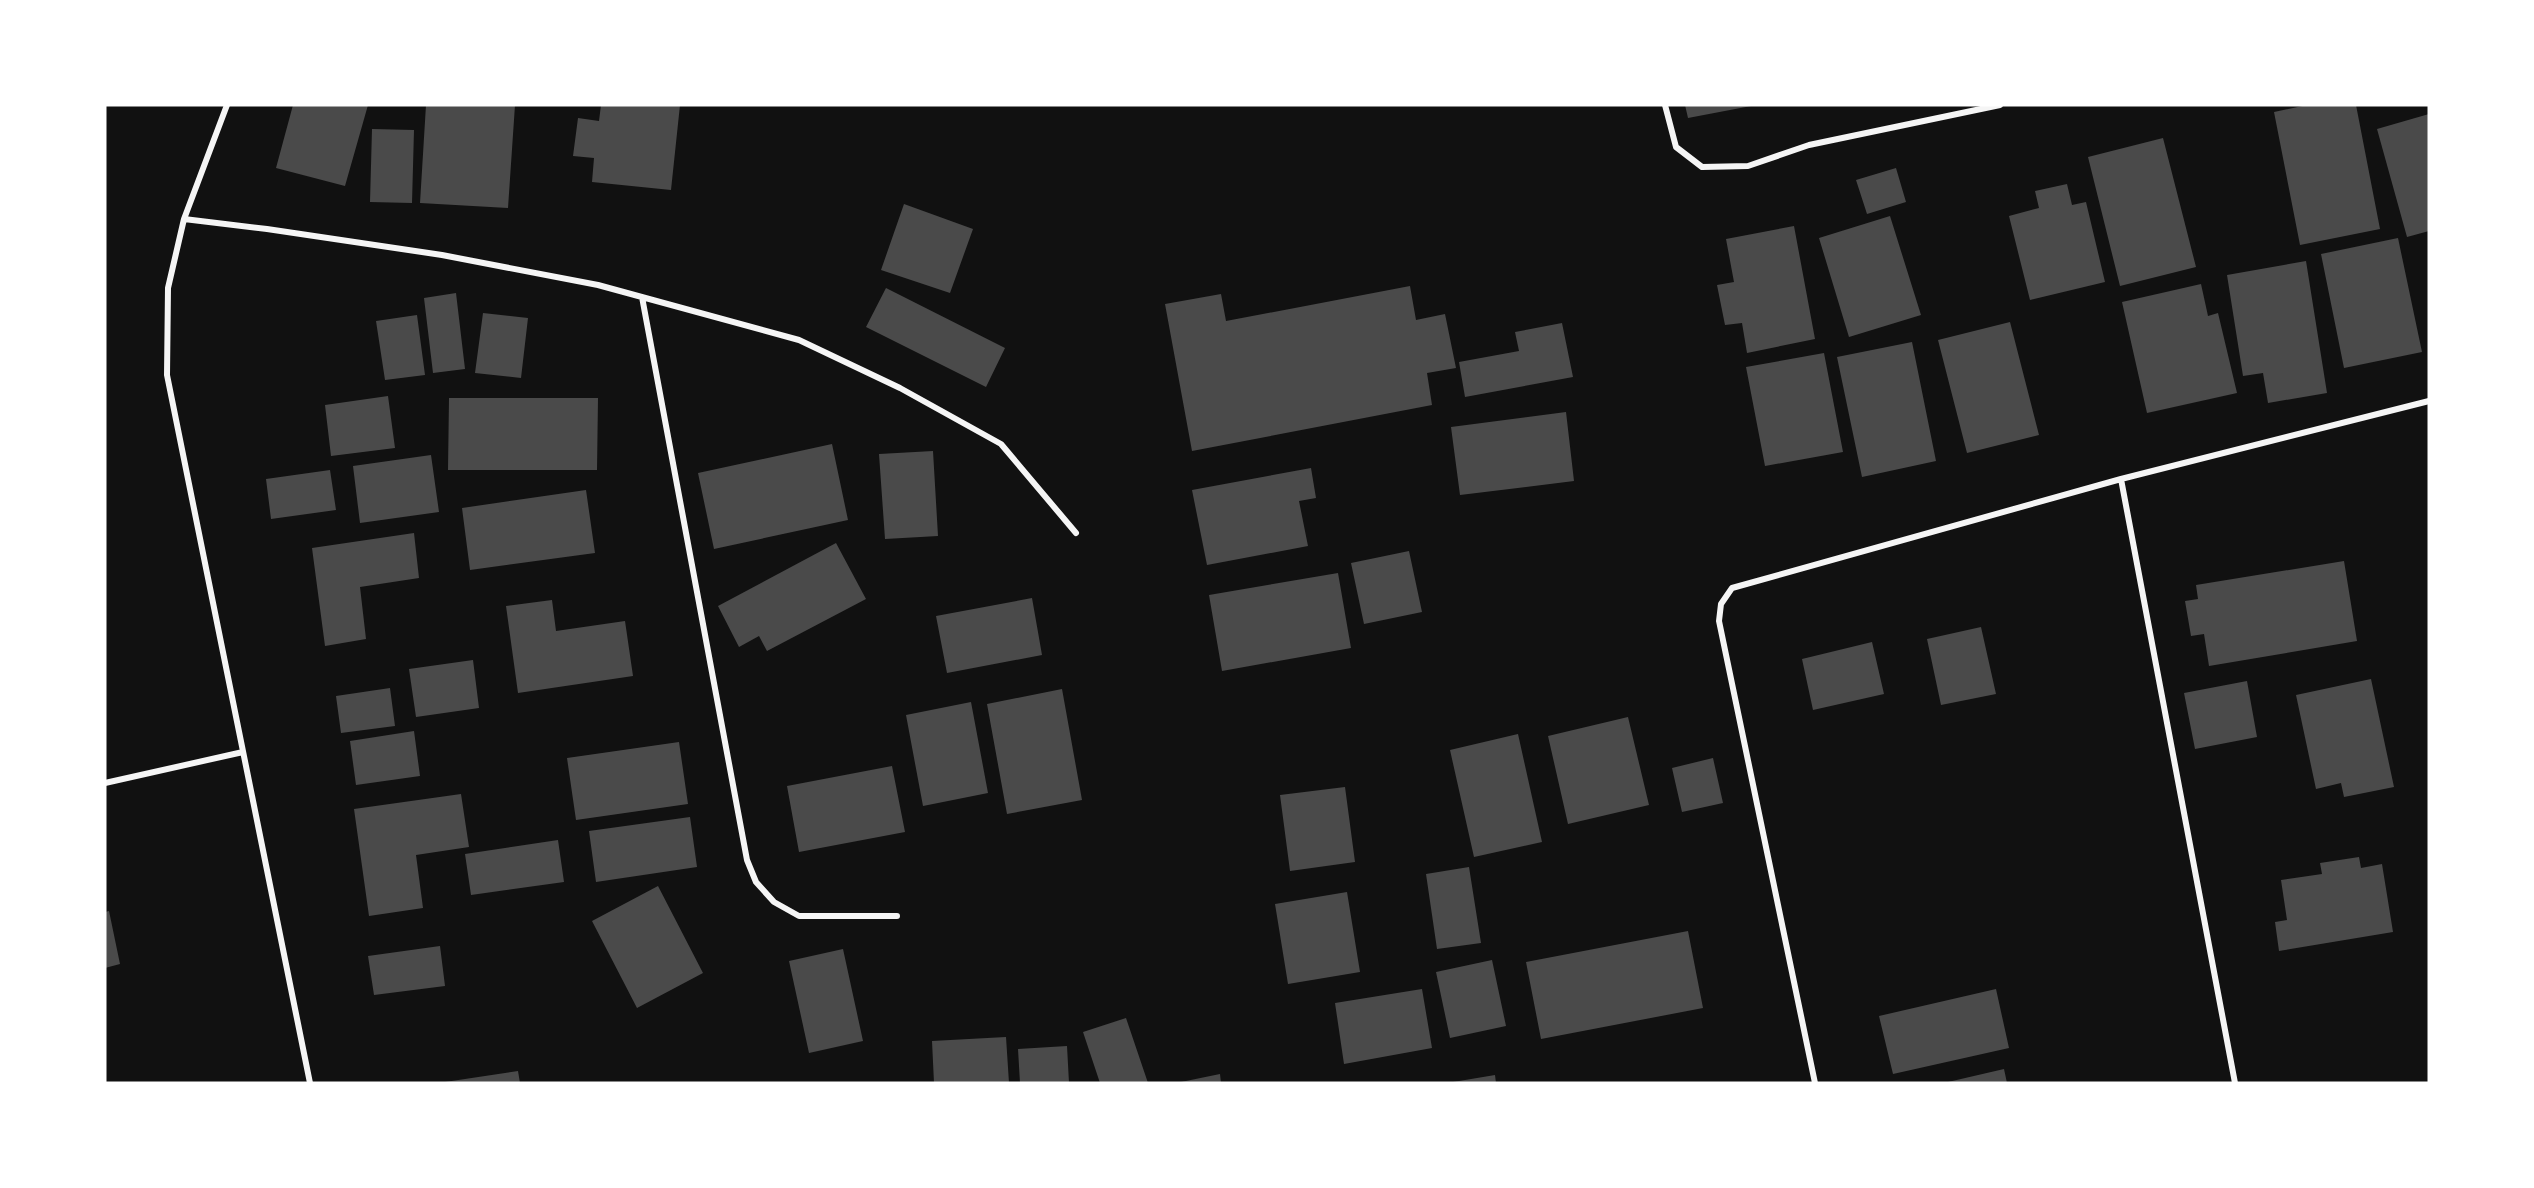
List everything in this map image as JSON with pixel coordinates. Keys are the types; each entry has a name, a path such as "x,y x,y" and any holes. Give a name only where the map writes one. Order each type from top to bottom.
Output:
{"street":[{"path":"227,105 184,219 168,288 167,375 310,1083"},
{"path":"1665,105 1676,147 1702,167 1748,166 1809,145 2000,105"},
{"path":"184,219 442,255 598,285 799,340 900,388 1001,444 1076,533"},
{"path":"642,297 747,860 756,882 774,902 799,916 897,916"},
{"path":"1815,1083 1719,621 1721,604 1732,588 2121,479 2429,401"},
{"path":"2121,479 2235,1083"},
{"path":"105,783 243,752"}],"building":[{"path":"293,105 368,105 345,186 276,168"},
{"path":"426,105 515,105 508,208 420,203"},
{"path":"601,105 680,105 671,190 592,182 594,158 573,156 578,118 599,121"},
{"path":"1685,105 1751,105 1751,106 1688,118"},
{"path":"2307,105 2356,105 2380,229 2300,245 2274,112"},
{"path":"2429,114 2429,231 2407,237 2377,129"},
{"path":"372,129 414,130 412,203 370,202"},
{"path":"2163,138 2196,267 2120,286 2088,157"},
{"path":"1896,168 1906,202 1867,214 1856,180"},
{"path":"2067,184 2072,205 2086,202 2105,282 2030,300 2009,216 2039,208 2035,191"},
{"path":"904,204 973,229 950,293 881,270"},
{"path":"1890,216 1921,315 1849,337 1819,238"},
{"path":"1794,226 1815,339 1747,353 1742,323 1725,325 1717,285 1734,282 1726,239"},
{"path":"2398,238 2422,352 2344,368 2321,254"},
{"path":"2306,261 2327,393 2268,403 2263,373 2243,376 2227,275"},
{"path":"2201,284 2208,316 2218,313 2237,393 2147,413 2122,302"},
{"path":"1410,286 1416,320 1445,314 1456,368 1427,373 1432,405 1192,451 1165,304 1221,294 1226,321"},
{"path":"886,288 1005,348 986,387 866,327"},
{"path":"456,293 465,369 433,373 424,298"},
{"path":"483,313 528,318 521,378 475,373"},
{"path":"417,315 425,375 385,380 376,321"},
{"path":"2010,322 2039,435 1967,453 1938,340"},
{"path":"1562,323 1573,377 1465,397 1459,362 1519,351 1515,332"},
{"path":"1912,342 1936,461 1862,477 1837,357"},
{"path":"1824,353 1843,452 1765,466 1746,367"},
{"path":"388,396 395,448 331,456 325,405"},
{"path":"449,398 598,398 597,470 448,470"},
{"path":"1566,412 1574,481 1460,495 1451,427"},
{"path":"832,444 848,520 714,549 698,473"},
{"path":"933,451 938,536 885,539 879,454"},
{"path":"431,455 439,512 360,523 353,466"},
{"path":"1311,468 1316,498 1299,501 1308,546 1207,565 1192,490"},
{"path":"330,470 336,510 271,519 266,479"},
{"path":"586,490 595,553 470,570 462,508"},
{"path":"414,533 419,578 360,587 366,639 325,646 312,548"},
{"path":"836,543 866,599 767,651 759,636 739,647 718,606"},
{"path":"1409,551 1422,612 1364,624 1351,563"},
{"path":"2344,561 2357,641 2209,666 2204,634 2191,636 2185,601 2198,599 2196,585"},
{"path":"1338,573 1351,648 1222,671 1209,595"},
{"path":"1032,598 1042,655 947,673 936,616"},
{"path":"552,600 556,631 625,621 633,676 518,693 506,606"},
{"path":"1981,627 1996,694 1941,705 1927,639"},
{"path":"1872,642 1884,694 1813,710 1802,659"},
{"path":"473,660 479,708 416,717 409,669"},
{"path":"2371,679 2394,787 2344,797 2341,783 2316,789 2296,695"},
{"path":"2247,681 2257,737 2195,749 2184,693"},
{"path":"390,688 395,726 341,733 336,696"},
{"path":"1062,689 1082,800 1007,814 987,704"},
{"path":"971,702 988,793 923,806 906,715"},
{"path":"1628,717 1649,805 1568,824 1548,736"},
{"path":"414,731 420,776 356,785 350,741"},
{"path":"1518,734 1542,842 1474,857 1450,750"},
{"path":"679,742 688,804 576,820 567,758"},
{"path":"1713,758 1723,803 1682,812 1672,768"},
{"path":"892,766 905,832 799,852 787,786"},
{"path":"1345,787 1355,862 1290,871 1280,795"},
{"path":"461,794 469,847 416,855 423,908 369,916 354,809"},
{"path":"690,817 697,867 596,882 589,831"},
{"path":"558,840 564,882 471,895 465,854"},
{"path":"2359,857 2361,868 2382,864 2393,932 2279,951 2275,922 2287,920 2281,880 2322,874 2320,863"},
{"path":"1469,867 1481,943 1437,949 1426,874"},
{"path":"658,886 703,973 637,1008 592,921"},
{"path":"1347,892 1360,972 1288,984 1275,904"},
{"path":"109,911 120,964 105,968 105,912"},
{"path":"1688,931 1703,1008 1541,1039 1526,962"},
{"path":"440,946 445,986 374,995 368,956"},
{"path":"843,949 863,1041 809,1053 789,961"},
{"path":"1492,960 1506,1026 1450,1038 1436,972"},
{"path":"1422,989 1432,1048 1344,1064 1335,1003"},
{"path":"1996,989 2009,1048 1893,1074 1879,1016"},
{"path":"1126,1018 1148,1083 1100,1083 1083,1032"},
{"path":"1006,1037 1009,1083 934,1083 932,1041"},
{"path":"1067,1046 1069,1083 1020,1083 1018,1049"},
{"path":"2004,1069 2007,1083 1948,1083 1948,1082"},
{"path":"518,1071 520,1083 445,1083 445,1082"},
{"path":"1220,1074 1221,1083 1181,1083 1181,1082"},
{"path":"1495,1075 1496,1083 1453,1083 1453,1082"}]}
